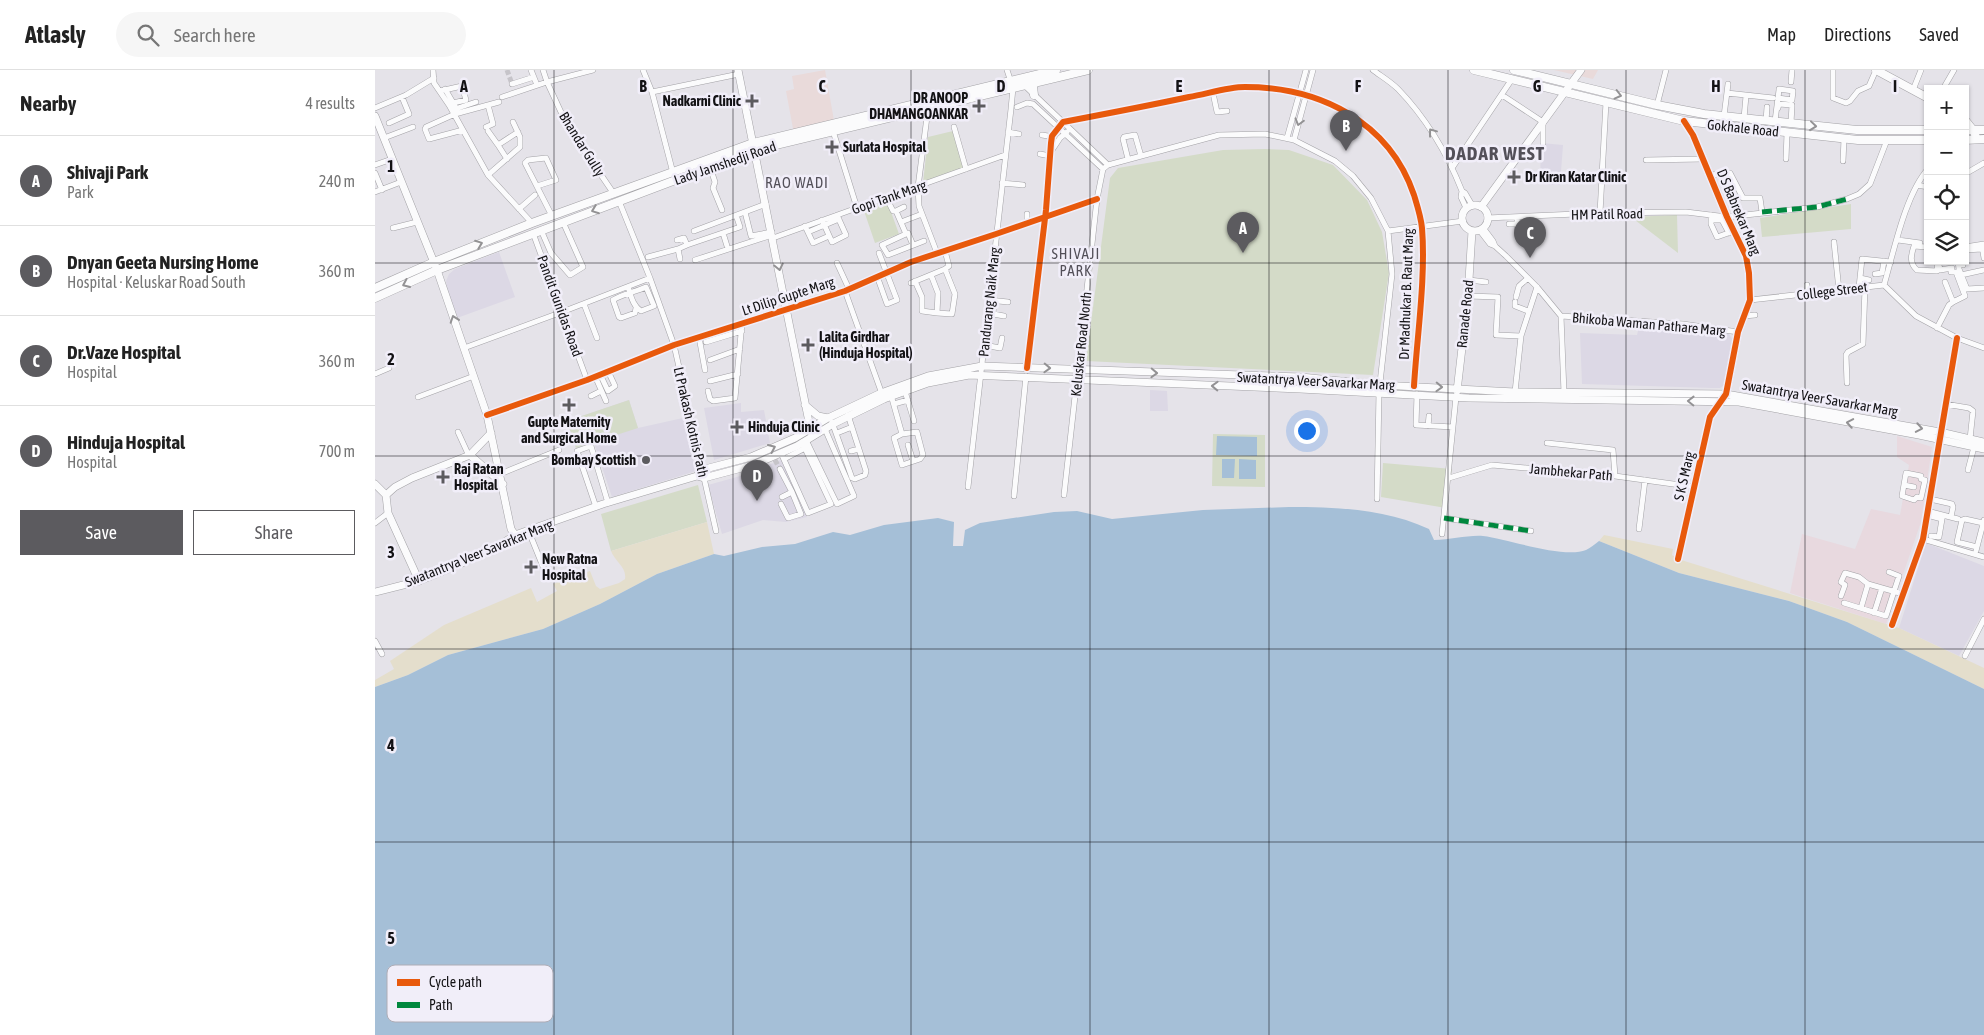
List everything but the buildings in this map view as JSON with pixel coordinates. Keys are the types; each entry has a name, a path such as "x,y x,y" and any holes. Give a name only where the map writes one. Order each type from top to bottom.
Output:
{"main road":[{"name":"Lady Jamshedji Road","path":"375,288 433,262 532,223 710,167 754,147 833,132 928,109 1014,83 1046,71 1057,70"},
{"name":"Lady Jamshedji Road","path":"375,298 437,270 563,222 673,173 754,147 1014,83 1024,86 1088,70"},
{"name":"Gokhale Road","path":"1474,70 1684,121 1844,139 1924,140"},
{"name":"Gokhale Road","path":"1514,70 1657,105 1724,116 1857,130 1924,129"},
{"path":"1481,206 1581,70"},
{"path":"1876,70 1924,96"},
{"path":"739,72 788,310 811,433"},
{"path":"1035,82 1033,87 1036,97"},
{"path":"375,116 437,270 474,376 487,415 511,529 515,535"},
{"name":"D S Babrekar Marg","path":"1684,121 1693,135 1732,232 1746,256 1749,273 1750,300 1738,332 1726,394 1721,402"},
{"path":"1969,130 1984,130"},
{"path":"1969,131 1981,139"},
{"path":"1469,206 1481,206 1487,218 1478,231 1466,227 1463,220 1469,206"},
{"name":"Ranade Road","path":"1456,397 1468,296 1473,282 1472,246 1470,242 1478,231"},
{"name":"Swatantrya Veer Savarkar Marg","path":"904,389 929,376 982,366 1301,377 1417,394 1456,397 1711,398 1726,394 1940,432 1984,442"},
{"name":"Swatantrya Veer Savarkar Marg","path":"701,475 783,456 804,444 811,433 831,420 883,396 904,389 969,375 1380,388 1414,386 1515,392 1626,393 1653,391 1711,398 1721,402 1739,402 1984,450"},
{"path":"805,405 818,416 831,420"},
{"name":"Swatantrya Veer Savarkar Marg","path":"375,592 419,581 497,547 515,535 529,532 607,503 751,458 795,438 825,429 831,420"},
{"path":"386,495 395,487 412,478 469,456 491,433"},
{"path":"469,456 503,484"},
{"path":"375,484 386,495 388,514 419,581"}],"street":[{"path":"432,70 432,81"},
{"path":"531,70 537,85"},
{"name":"Bhandar Gully","path":"543,70 567,125 616,198"},
{"path":"454,109 489,105 537,85 593,70"},
{"path":"643,70 652,92 673,173"},
{"path":"1007,70 1014,83"},
{"path":"1287,138 1306,70"},
{"path":"1294,140 1313,70"},
{"path":"1373,70 1397,88 1435,135 1462,191 1461,197 1469,206"},
{"path":"1657,105 1665,70"},
{"path":"1791,82 1792,70"},
{"path":"1833,70 1833,98 1846,103 1851,101 1858,90 1869,86 1876,70"},
{"path":"1913,90 1921,70"},
{"path":"1945,85 1954,70"},
{"path":"652,92 739,72"},
{"path":"512,84 534,76"},
{"path":"1452,168 1513,79"},
{"path":"375,108 402,97 432,81"},
{"path":"432,81 443,90 488,175 532,223"},
{"name":"Pandurang Naik Marg","path":"968,487 984,345 992,300 996,234 1014,83"},
{"path":"1724,116 1728,84"},
{"path":"443,90 460,85 463,87 467,100 426,127 427,137 431,139 463,130"},
{"path":"1024,86 1070,128 1105,167"},
{"name":"Dr Madhukar B. Raut Marg","path":"1063,122 1243,87 1276,88 1345,110 1382,139 1403,168 1417,204 1422,227 1414,386"},
{"path":"1213,93 1217,112 1227,111"},
{"path":"1727,93 1771,100"},
{"path":"1501,95 1543,122 1543,143"},
{"path":"1744,118 1747,96"},
{"path":"389,123 409,114 402,97"},
{"path":"1033,104 1036,97"},
{"path":"1766,120 1771,100"},
{"path":"1771,100 1776,122"},
{"path":"454,109 476,102"},
{"path":"1600,213 1606,102"},
{"path":"1017,107 1027,103 1033,104 1105,167"},
{"path":"1776,122 1779,104 1792,105 1791,123"},
{"path":"489,105 493,124 487,129 507,159"},
{"path":"928,109 918,187 919,206 937,253"},
{"path":"488,175 520,147 521,143 518,132 513,122"},
{"path":"1027,368 1046,210 1052,136 1063,122"},
{"path":"384,138 413,126"},
{"path":"954,127 966,169"},
{"path":"1051,153 1060,138 1070,128"},
{"path":"498,145 518,132"},
{"path":"833,132 857,208"},
{"path":"1008,132 1019,134"},
{"path":"1786,158 1787,133"},
{"path":"1105,167 1219,135 1265,134 1294,140 1335,161 1353,176 1371,198 1388,231 1392,274 1380,388 1377,499"},
{"path":"1042,135 1060,138"},
{"path":"1128,159 1124,137 1135,135 1141,156"},
{"path":"1843,161 1844,139"},
{"name":"HM Patil Road","path":"1487,218 1600,213 1686,212 1711,218 1817,207 1859,194 1870,184 1887,140"},
{"path":"1041,154 1051,153"},
{"name":"Gopi Tank Marg","path":"695,260 772,235 824,223 857,208 1005,155"},
{"path":"537,186 556,180 546,158 528,160 525,163 552,216"},
{"path":"375,165 392,159"},
{"path":"1646,160 1703,159"},
{"path":"1969,172 1984,163"},
{"path":"710,167 715,182 713,188 722,210"},
{"name":"Keluskar Road North","path":"1064,495 1097,199 1105,167"},
{"path":"375,173 377,190 401,182"},
{"path":"1710,175 1730,173 1743,198 1760,198 1762,212"},
{"path":"1884,285 1917,185 1924,175"},
{"path":"1002,183 1023,185"},
{"path":"1917,185 1924,186"},
{"path":"519,209 535,196"},
{"name":"Lt Prakash Kotnis Path","path":"616,198 650,278 674,345 701,475 716,531"},
{"name":"Lt Dilip Gupte Marg","path":"487,415 609,373 674,345 847,290 937,253 1097,199"},
{"path":"693,231 766,204"},
{"path":"890,205 893,211 904,207"},
{"path":"1039,209 1046,210"},
{"path":"896,210 906,234 910,235 913,245"},
{"path":"745,212 751,236 772,235"},
{"path":"901,222 921,214"},
{"path":"1027,214 1027,223"},
{"path":"736,215 740,227"},
{"path":"808,232 824,223 832,242 847,235 838,217"},
{"path":"1508,217 1509,224 1518,224"},
{"path":"1516,217 1518,224 1517,236"},
{"path":"1711,218 1722,220 1732,232 1717,237 1711,218"},
{"path":"1388,231 1463,220"},
{"path":"393,228 417,222"},
{"path":"541,230 551,253 570,275 583,267 563,222"},
{"path":"709,225 714,236"},
{"path":"648,257 678,249 748,225"},
{"path":"805,226 813,243 829,236"},
{"path":"1478,231 1493,241 1495,246 1537,287 1561,316 1564,393"},
{"path":"723,233 727,246"},
{"name":"Pandit Gunidas Road","path":"533,234 587,380"},
{"path":"906,234 883,244 886,254 924,241"},
{"path":"677,240 684,238 687,245"},
{"path":"1898,240 1924,245"},
{"path":"1834,242 1839,290"},
{"path":"1924,245 1913,247 1911,262 1915,268 1937,271 1938,265"},
{"path":"1969,248 1983,246 1984,258"},
{"path":"678,249 680,259"},
{"path":"945,251 949,266 913,282 921,297 922,311 953,313 955,294 945,269"},
{"path":"877,278 887,304 897,299 879,252"},
{"path":"1847,383 1846,355 1863,344 1862,287 1860,278 1862,259 1891,262"},
{"path":"1875,274 1882,273 1884,261"},
{"path":"837,263 883,396"},
{"path":"1937,328 1949,305 1965,296 1956,272 1940,270 1939,265"},
{"path":"1961,265 1961,275 1967,289 1984,288"},
{"path":"1961,275 1984,270"},
{"path":"931,275 938,293 937,313"},
{"path":"464,348 650,278"},
{"path":"1528,278 1519,286 1515,300 1515,306 1528,311"},
{"path":"1860,278 1869,280"},
{"path":"1473,282 1486,282"},
{"path":"1945,282 1953,302"},
{"path":"1807,285 1808,294"},
{"name":"College Street","path":"1750,300 1884,285 1916,316 1957,338 1984,348"},
{"path":"628,286 630,294 633,304 635,313 620,318 618,307 613,300 630,294 647,287 654,306 641,311 633,304"},
{"path":"1515,392 1521,336 1537,287"},
{"path":"1468,296 1498,297 1496,335 1521,336"},
{"path":"1771,298 1772,305"},
{"path":"992,300 1008,302"},
{"path":"584,304 597,338"},
{"path":"990,314 1004,316"},
{"path":"1744,316 1755,315"},
{"name":"Bhikoba Waman Pathare Marg","path":"1561,316 1683,324 1738,332"},
{"path":"708,391 713,402 734,399 742,324"},
{"path":"706,342 742,331"},
{"path":"699,337 705,370"},
{"path":"984,345 1000,348 1002,338"},
{"path":"1893,625 1923,539 1957,338"},
{"path":"710,360 740,349"},
{"path":"375,374 389,368"},
{"path":"598,376 607,391 614,388 609,373"},
{"path":"710,381 738,374"},
{"path":"418,397 474,376"},
{"path":"598,376 601,391 606,401"},
{"path":"1014,496 1026,376"},
{"path":"904,389 914,421"},
{"path":"591,396 601,391"},
{"path":"891,393 902,434"},
{"path":"1417,394 1415,424 1453,428"},
{"path":"1442,534 1456,397"},
{"path":"1710,416 1711,398"},
{"path":"894,404 908,400"},
{"name":"S K S Marg","path":"1678,559 1710,416 1721,402"},
{"path":"1945,404 1969,408 1973,411 1970,439"},
{"path":"831,420 854,479 866,474 847,413"},
{"path":"1428,426 1429,416"},
{"path":"837,433 852,427"},
{"path":"804,444 836,504 854,496 825,429"},
{"path":"458,432 469,456"},
{"path":"917,432 923,455 902,465 900,464 894,438 902,434 917,432"},
{"path":"1547,443 1613,450 1615,476"},
{"path":"783,456 809,513 831,504 804,444"},
{"path":"908,445 913,461"},
{"path":"596,507 577,451 591,446 607,503"},
{"path":"1968,470 1974,447"},
{"path":"851,451 859,449"},
{"path":"500,474 559,450"},
{"name":"Jambhekar Path","path":"1449,478 1492,465 1615,476 1695,487"},
{"path":"780,469 793,492 801,513 800,516 788,518 781,504"},
{"path":"1907,473 1920,476 1921,479 1925,480 1922,497 1917,497 1915,500 1902,496 1903,485 1907,473"},
{"path":"1639,529 1645,480"},
{"path":"589,487 602,482"},
{"path":"1903,485 1914,487"},
{"path":"1923,489 1931,490"},
{"path":"782,497 793,492"},
{"path":"1930,499 1952,504 1951,517"},
{"path":"1927,513 1958,519"},
{"path":"1927,513 1942,519 1939,537 1931,536"},
{"path":"375,523 388,514"},
{"path":"1444,518 1531,531"},
{"path":"1976,550 1984,522 1962,520 1957,542 1976,550 1984,557"},
{"path":"529,532 544,568"},
{"path":"1923,539 1976,550"},
{"path":"1844,602 1886,616 1899,576 1889,572"},
{"path":"1841,596 1845,586 1841,582 1845,573 1859,577 1868,584 1903,594"},
{"path":"1861,608 1868,584"},
{"path":"1874,613 1882,588"},
{"path":"1965,656 1984,619"},
{"path":"375,641 382,654"}],"shaded area":[{"path":"825,70 835,126 794,134 786,91 794,89 792,76"},
{"path":"1554,70 1598,70 1593,79"},
{"path":"1541,143 1563,145 1560,185 1540,184"},
{"path":"499,252 515,297 457,318 447,289 446,281 449,274 455,269"},
{"path":"1639,327 1729,334 1734,342 1726,384 1720,388 1713,388 1582,384 1580,333 1637,335"},
{"path":"1150,390 1167,391 1168,411 1150,411"},
{"name":"Bombay Scottish","path":"629,400 638,428 683,418 696,471 612,497 594,443 576,448 567,421"},
{"name":"Hinduja Clinic","path":"741,403 741,412 764,410 770,443 714,460 704,408"},
{"path":"1897,436 1932,447 1921,522 1886,624 1790,593 1802,534 1855,549 1871,509 1900,515 1909,465 1897,457"},
{"path":"783,459 807,517 786,522 763,520 722,534 708,485 744,475"},
{"path":"1926,543 1984,566 1984,611 1959,656 1899,628"}],"green space":[{"path":"953,131 964,167 923,183 928,137"},
{"name":"SHIVAJI PARK","path":"1223,150 1289,150 1333,165 1367,200 1382,232 1389,273 1373,375 1086,361 1110,178 1118,168"},
{"path":"886,198 899,234 875,243 863,208"},
{"path":"1851,204 1851,229 1762,237 1760,218"},
{"path":"1677,215 1678,253 1631,217"},
{"path":"629,400 638,428 576,448 567,421"},
{"path":"1213,434 1265,435 1265,487 1212,486"},
{"path":"1383,463 1452,469 1446,508 1381,497"},
{"path":"698,485 707,522 611,551 601,514"}],"sand":[{"path":"707,522 714,554 657,574 600,604 543,629 448,655 408,675 375,687 375,680 394,669 390,661 444,625 531,588 537,602 557,591 553,584 590,571 596,586 600,589 619,583 625,579 624,571 611,551"},
{"path":"1604,535 1673,549 1672,555 1678,559 1899,628 1984,668 1984,689 1847,622 1789,601 1679,573 1599,541"}],"water":[{"path":"1217,436 1257,437 1257,456 1216,455"},
{"path":"1222,459 1235,459 1234,478 1222,478"},
{"path":"1239,459 1256,460 1256,479 1239,479"},
{"path":"1289,507 1361,510 1413,522 1429,529 1434,540 1483,536 1536,548 1564,552 1586,550 1599,541 1679,573 1789,601 1847,622 1984,689 1984,1035 375,1035 375,687 408,675 448,655 543,629 600,604 657,574 714,554 724,556 762,547 795,544 833,532 850,535 884,525 938,518 954,522 953,546 963,546 965,530 980,523 1054,512 1077,511 1112,519 1203,510"}],"tunnel":[{"path":"507,70 512,84"},
{"path":"775,460 780,469"}],"marked path":[{"path":"1762,212 1817,207 1847,199"},
{"path":"1444,518 1531,531"}],"cycle path":[{"path":"1027,368 1046,210 1052,136 1063,122 1224,89 1245,87 1299,93 1348,113 1369,128 1387,147 1403,169 1420,215 1423,247 1422,286 1414,386"},
{"path":"1678,559 1710,417 1726,394 1738,332 1750,300 1746,256 1727,217 1693,135 1684,121"},
{"path":"487,415 587,380 674,345 845,291 911,262 1097,199"},
{"path":"1892,625 1923,539 1957,338"}],"place":[{"name":"Nadkarni Clinic","path":"752,101"},
{"name":"DR ANOOP DHAMANGOANKAR","path":"979,106"},
{"name":"Surlata Hospital","path":"832,147"},
{"name":"Dnyan Geeta Nursing Home","path":"1346,151"},
{"name":"Dr Kiran Katar Clinic","path":"1514,177"},
{"name":"Shivaji Park","path":"1243,253"},
{"name":"Dr.Vaze Hospital","path":"1530,258"},
{"name":"Lalita Girdhar (Hinduja Hospital)","path":"808,345"},
{"name":"Gupte Maternity and Surgical Home","path":"569,405"},
{"name":"Hinduja Clinic","path":"737,427"},
{"name":"Bombay Scottish","path":"646,460"},
{"name":"Raj Ratan Hospital","path":"443,477"},
{"name":"Hinduja Hospital","path":"757,501"},
{"name":"New Ratna Hospital","path":"531,567"}],"district":[{"name":"DADAR WEST","path":"1495,153"},
{"name":"RAO WADI","path":"797,182"},
{"name":"SHIVAJI PARK","path":"1076,262"}]}
